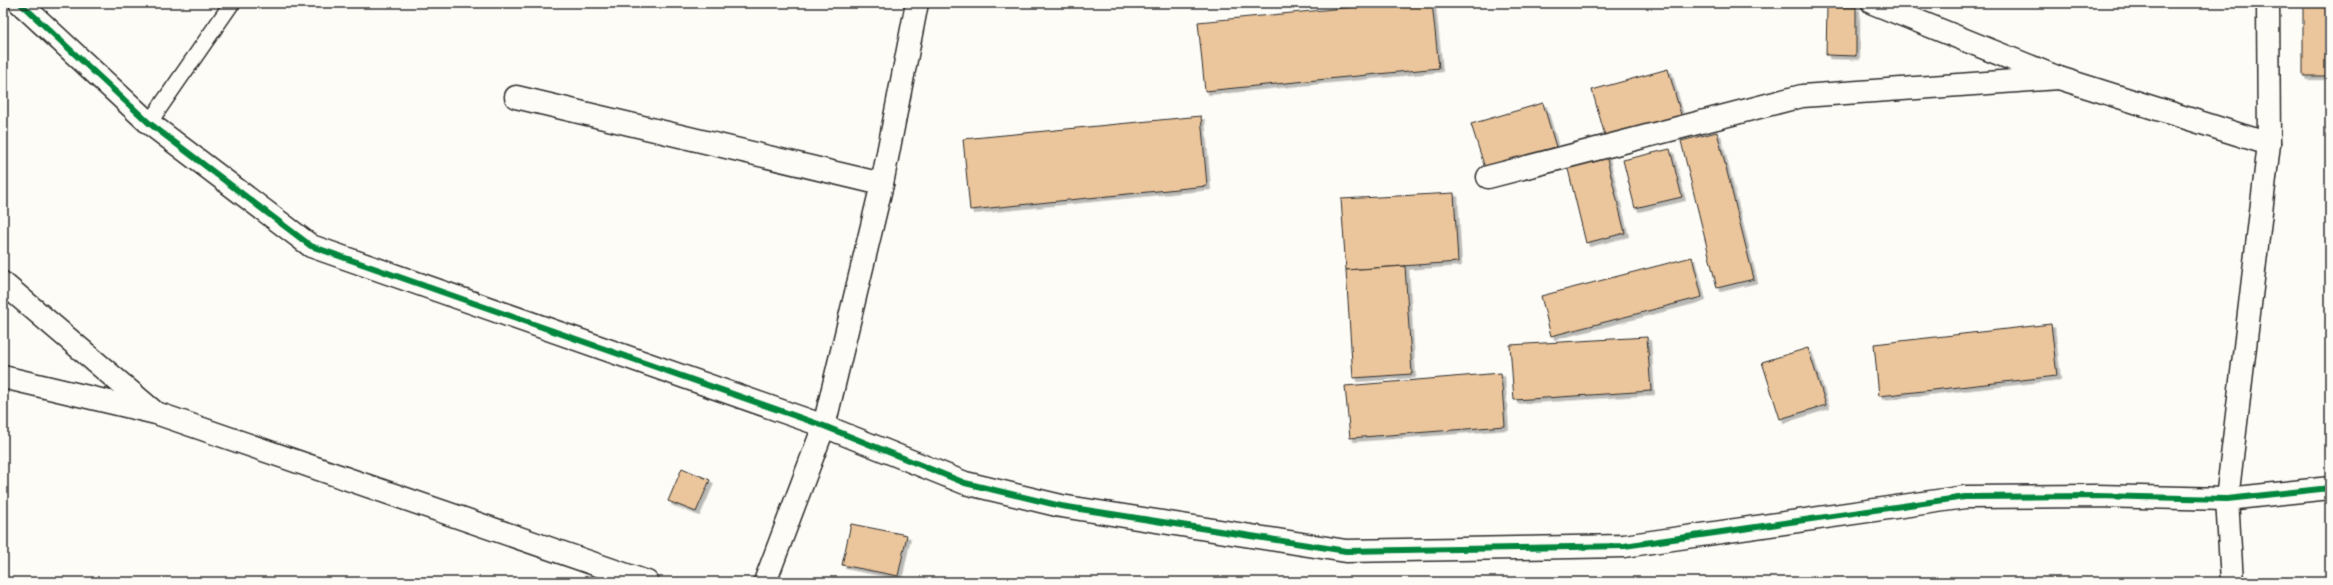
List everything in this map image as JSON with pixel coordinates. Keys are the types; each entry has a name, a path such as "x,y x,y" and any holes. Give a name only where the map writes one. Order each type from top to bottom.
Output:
{"street":[{"path":"20,3 149,123 311,246 824,426 965,483 1061,506 1346,551 1624,546 1965,497 2096,496 2227,499 2330,488"},
{"path":"765,582 824,426 882,184 917,3"},
{"path":"1873,3 2059,78 2269,144"},
{"path":"2232,582 2227,499 2269,144 2268,3"},
{"path":"1488,176 1802,96 2059,78"},
{"path":"516,97 882,184"},
{"path":"3,284 156,413"},
{"path":"3,377 156,413 647,582"}],"lane":[{"path":"149,123 232,3"}],"building":[{"path":"1396,3 1432,3 1439,68 1205,91 1198,22"},
{"path":"2303,4 2330,4 2330,76 2303,76"},
{"path":"1827,7 1856,7 1856,56 1826,55"},
{"path":"1668,69 1682,118 1606,139 1592,90"},
{"path":"1543,103 1556,147 1485,168 1471,124"},
{"path":"1201,116 1207,186 970,210 963,139"},
{"path":"1717,132 1754,279 1717,288 1681,141"},
{"path":"1670,149 1682,197 1635,208 1623,160"},
{"path":"1606,155 1625,233 1586,243 1567,165"},
{"path":"1454,193 1458,262 1346,270 1341,199"},
{"path":"1692,257 1702,297 1551,336 1541,296"},
{"path":"1405,266 1412,374 1353,378 1346,270"},
{"path":"2051,324 2057,376 1879,396 1874,344"},
{"path":"1647,337 1651,391 1514,400 1510,345"},
{"path":"1808,348 1826,405 1780,419 1762,362"},
{"path":"1501,373 1505,426 1350,438 1345,386"},
{"path":"682,468 710,480 696,512 668,501"},
{"path":"851,524 907,535 898,576 842,565"},
{"path":"2144,578 2144,582 2071,582"}],"cycle path":[{"path":"20,3 149,123 311,246 824,426 965,483 1061,506 1346,551 1624,546 1965,497 2096,496 2227,499 2330,488"}]}
